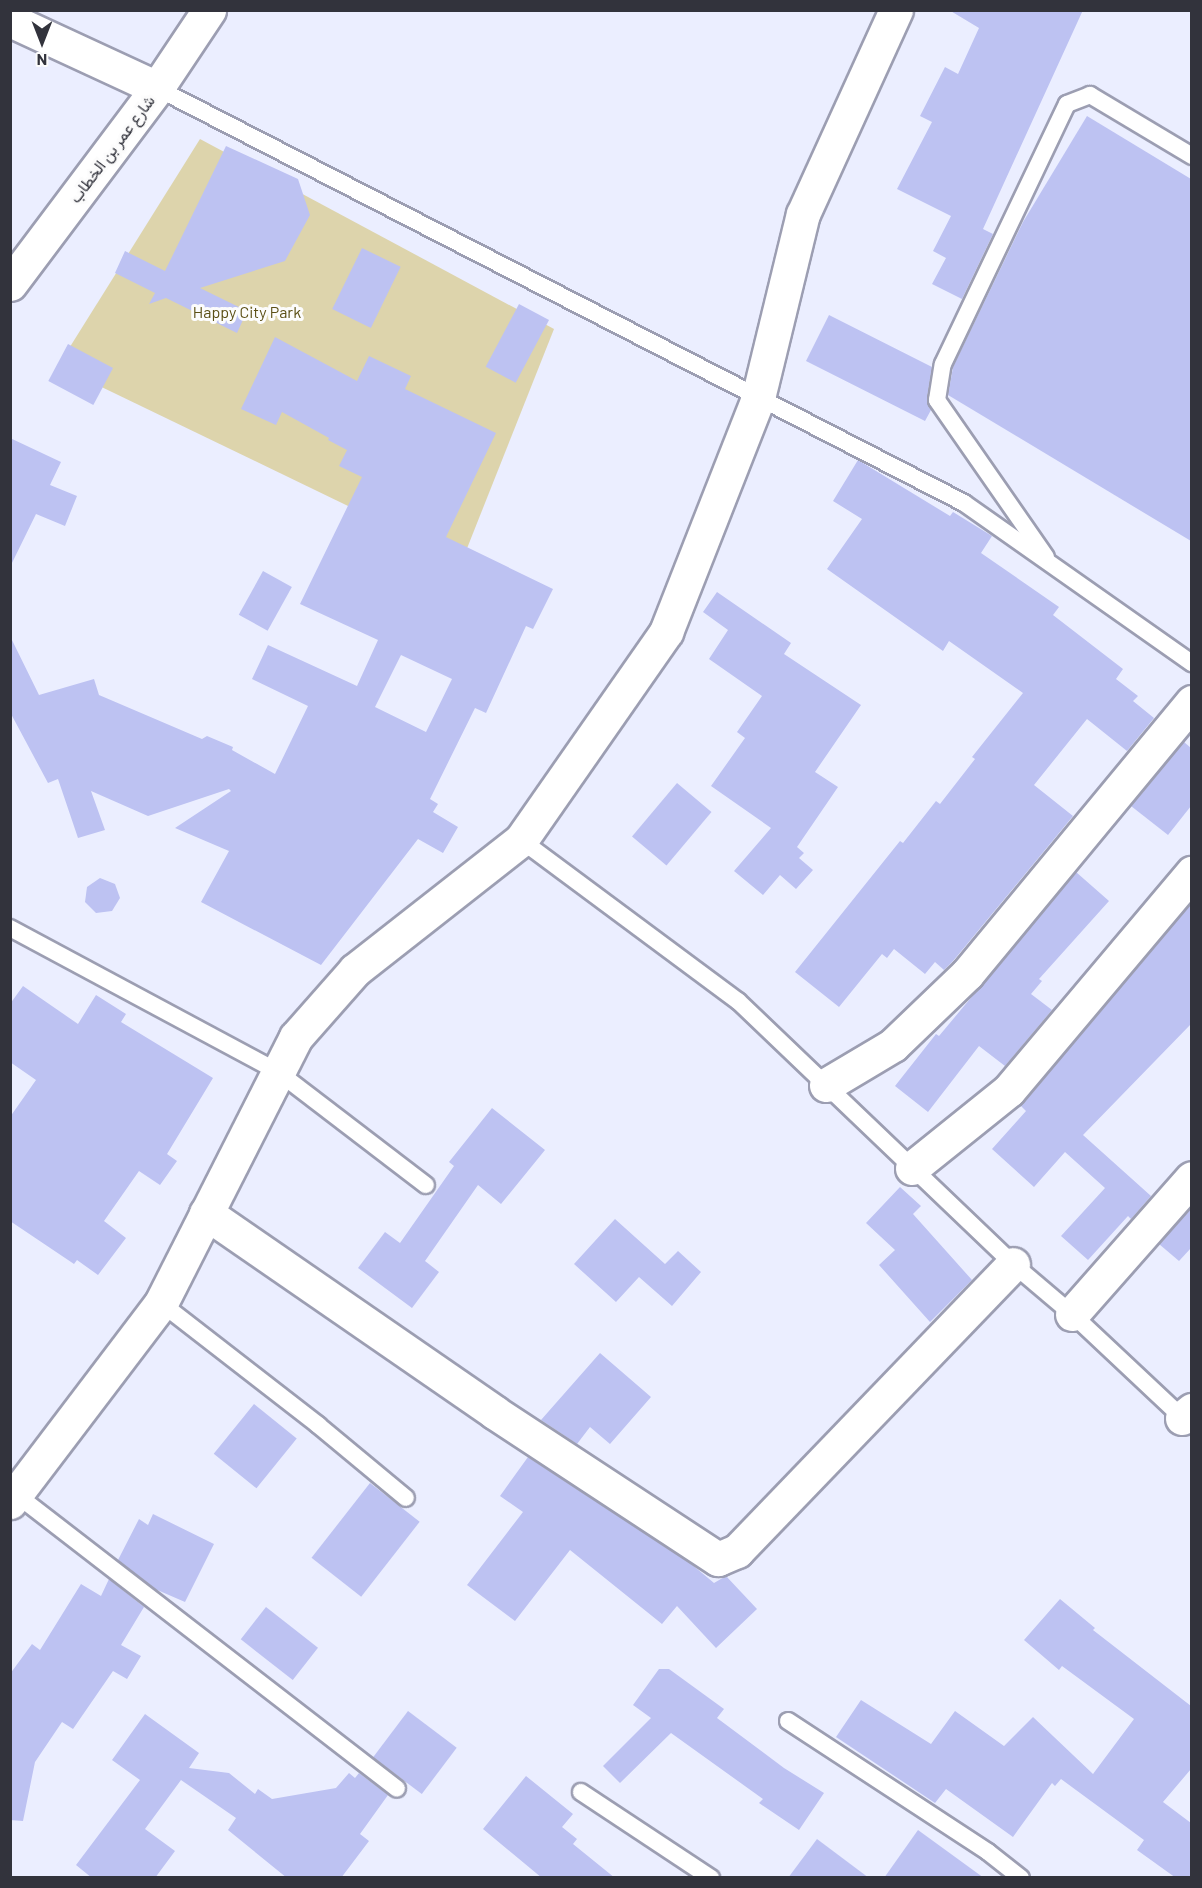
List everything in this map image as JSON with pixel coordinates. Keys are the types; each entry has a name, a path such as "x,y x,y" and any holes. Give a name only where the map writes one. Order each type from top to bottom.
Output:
{"street":[{"name":"شارع عمر بن الخطاب","path":"10,284 157,88 209,10"},
{"path":"14,1498 161,1303 297,1037 355,970 521,840 666,632 758,398 803,214 896,10"},
{"path":"10,20 157,88"},
{"path":"825,1085 893,1045 968,974 1191,702"},
{"path":"912,1168 1009,1090 1191,873"},
{"path":"1072,1314 1191,1179"},
{"path":"206,1213 494,1412 718,1559 737,1551 1013,1264"}],"lane":[{"path":"157,88 964,503 1191,663"},
{"path":"1053,566 936,400 944,364 1067,104 1090,95 1191,156"},
{"path":"521,840 738,1001 1013,1264 1188,1418"},
{"path":"10,928 278,1072 426,1185"},
{"path":"161,1303 318,1425 406,1498"},
{"path":"14,1498 397,1789"},
{"path":"788,1721 988,1852 1021,1878"},
{"path":"581,1792 711,1878"}],"green space":[{"name":"Happy City Park","path":"200,139 554,329 462,561 58,366"}],"building":[{"path":"949,10 1083,10 983,229 993,234 962,299 932,284 946,258 933,251 951,216 897,189 932,122 920,116 945,67 958,74 979,28"},
{"path":"1087,116 1191,179 1191,541 948,395 953,367 1023,222"},
{"path":"226,146 298,179 310,215 285,261 200,288 247,311 237,333 166,298 149,304 155,293 115,273 125,251 165,271"},
{"path":"362,248 401,267 371,328 332,309"},
{"path":"519,304 549,320 516,383 486,367"},
{"path":"829,315 932,367 927,398 931,410 925,421 806,361"},
{"path":"275,337 357,381 369,356 411,376 405,389 496,433 446,537 553,589 533,629 526,626 486,713 475,708 430,799 438,804 433,812 458,827 443,853 418,839 321,965 201,902 229,851 175,828 231,791 229,789 148,816 91,791 105,830 78,838 58,779 48,783 10,712 10,636 39,695 94,679 99,695 202,739 207,736 233,747 232,750 275,774 308,706 252,679 268,645 357,686 378,640 300,604 362,477 339,466 347,450 328,440 329,438 282,412 276,425 241,409","holes":["401,655 452,679 426,732 375,707"]},
{"path":"68,344 113,368 93,405 48,381"},
{"path":"10,438 61,462 50,485 77,496 65,526 36,514 10,567"},
{"path":"858,460 950,516 953,512 992,536 981,553 1059,607 1053,615 1123,669 1116,679 1138,696 1133,701 1154,718 1127,751 1087,719 1034,785 1073,816 953,961 944,970 935,962 925,974 894,949 887,958 882,954 839,1007 795,972 900,841 903,843 936,801 940,804 975,759 972,757 1023,693 949,641 943,651 827,569 862,519 833,501"},
{"path":"263,571 292,587 268,631 239,615"},
{"path":"717,592 791,643 784,654 861,705 815,772 838,787 797,847 804,853 799,858 813,870 796,889 780,875 763,895 734,871 771,828 711,786 745,738 737,732 762,696 709,659 728,630 703,612"},
{"path":"1184,742 1191,748 1191,806 1168,835 1131,806"},
{"path":"677,783 711,812 666,866 632,837"},
{"path":"1076,872 1109,901 1039,979 1042,981 1031,994 1052,1010 1005,1066 979,1046 928,1112 895,1086 936,1034 939,1036"},
{"path":"100,878 115,884 120,898 112,911 96,913 85,902 87,887"},
{"path":"1191,903 1191,1024 1083,1135 1151,1196 1131,1219 1128,1216 1088,1260 1061,1236 1105,1188 1065,1152 1034,1187 992,1149 1026,1111 1020,1105"},
{"path":"23,986 78,1024 96,995 126,1014 121,1022 213,1078 167,1154 177,1161 160,1185 139,1171 104,1221 126,1238 98,1275 77,1260 74,1264 10,1221 10,1117 36,1080 10,1062 10,1004"},
{"path":"492,1108 545,1150 501,1204 478,1185 425,1261 439,1272 412,1308 358,1268 385,1232 400,1243 454,1166 449,1162"},
{"path":"900,1187 921,1206 913,1214 972,1280 930,1322 879,1265 895,1250 866,1223"},
{"path":"1191,1207 1191,1248 1179,1261 1159,1244"},
{"path":"615,1219 665,1264 678,1251 701,1272 672,1306 639,1277 616,1302 574,1264"},
{"path":"600,1353 651,1397 610,1444 590,1427 577,1444 541,1420"},
{"path":"254,1404 297,1439 256,1488 214,1454"},
{"path":"528,1457 690,1563 714,1583 726,1576 757,1609 716,1648 677,1606 662,1624 570,1550 515,1621 467,1585 523,1512 500,1496"},
{"path":"370,1483 420,1522 361,1597 312,1558"},
{"path":"153,1514 214,1544 185,1602 155,1589 118,1560 139,1519 148,1525"},
{"path":"109,1579 144,1607 121,1645 141,1656 127,1679 113,1671 73,1729 62,1722 35,1762 23,1821 10,1820 10,1674 32,1644 40,1650 81,1584 101,1596"},
{"path":"1060,1599 1095,1628 1093,1630 1191,1706 1191,1769 1163,1802 1191,1823 1191,1878 1176,1878 1137,1850 1144,1840 1061,1779 1055,1786 1052,1783 1013,1837 946,1789 935,1803 836,1737 861,1700 931,1744 955,1711 1004,1746 1033,1717 1093,1774 1134,1719 1062,1666 1059,1670 1024,1640"},
{"path":"266,1607 318,1648 293,1680 241,1639"},
{"path":"659,1669 669,1669 724,1709 717,1718 784,1768 824,1793 799,1830 759,1803 763,1799 671,1733 620,1783 603,1766 651,1718 633,1705"},
{"path":"408,1711 457,1748 422,1794 373,1757"},
{"path":"145,1714 199,1753 189,1768 229,1773 255,1794 258,1789 272,1799 336,1788 349,1773 355,1778 359,1773 388,1795 360,1834 369,1841 341,1878 287,1878 228,1830 236,1818 181,1780 145,1829 175,1851 155,1878 92,1878 76,1865 140,1780 112,1760"},
{"path":"526,1776 573,1814 562,1827 577,1839 573,1844 615,1878 542,1878 483,1829"},
{"path":"918,1830 984,1878 884,1878"},
{"path":"817,1839 869,1878 788,1878"}]}
